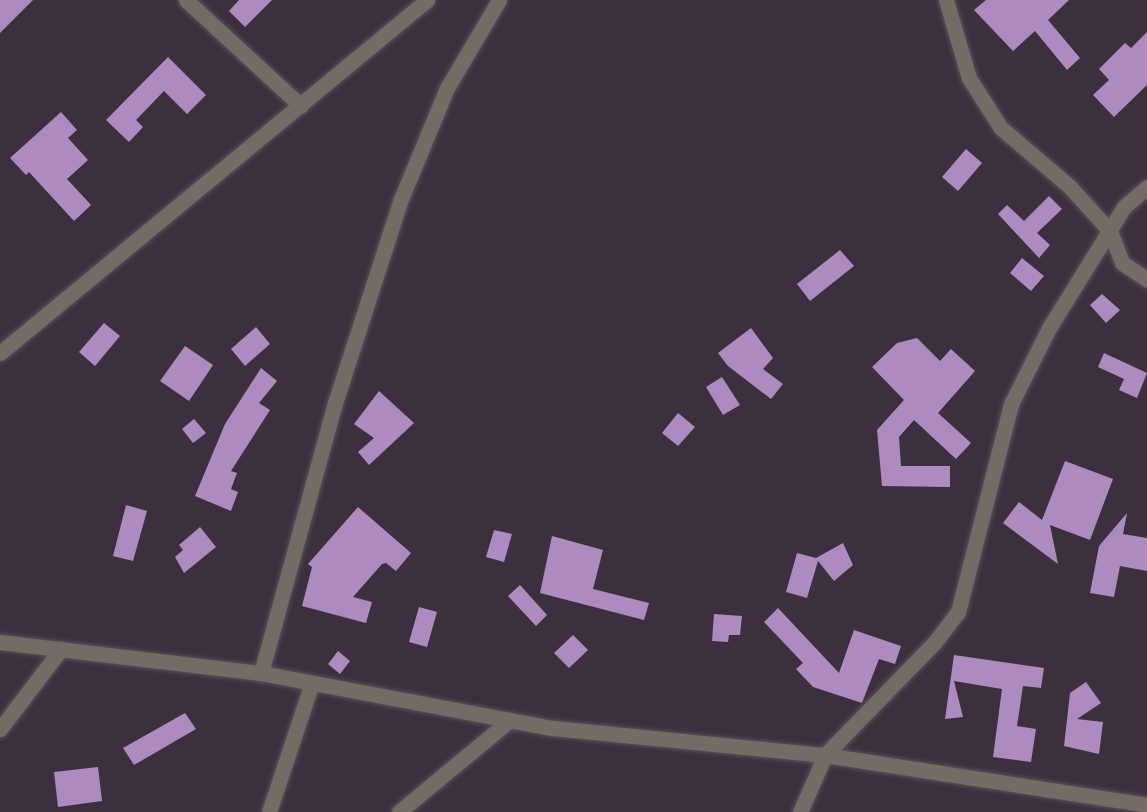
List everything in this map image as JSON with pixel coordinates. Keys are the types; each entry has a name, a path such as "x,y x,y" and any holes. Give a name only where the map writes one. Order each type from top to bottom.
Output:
{"street":[{"path":"186,0 301,105"},
{"path":"0,352 427,0"},
{"path":"261,673 335,403 401,199 447,88 499,0"},
{"path":"946,0 969,78 1001,128 1070,186 1110,231 1122,262 1147,279"},
{"path":"800,812 825,755 935,642 958,612 1011,404 1049,328 1124,207 1147,187"},
{"path":"0,642 261,673 553,728 825,755 1147,805"},
{"path":"0,729 61,649"},
{"path":"268,812 312,683"},
{"path":"399,812 510,720"}],"building":[{"path":"0,0 33,0 0,33"},
{"path":"239,0 272,0 245,27 229,11"},
{"path":"986,0 1069,0 1048,20 1080,58 1067,70 1035,31 1013,51 974,10"},
{"path":"1147,32 1147,85 1114,117 1093,95 1109,80 1099,69 1125,43 1131,48"},
{"path":"168,57 206,95 187,114 164,91 136,120 143,127 129,142 106,120"},
{"path":"61,112 77,130 68,138 88,160 67,179 91,205 74,221 29,172 26,175 10,158"},
{"path":"966,149 982,163 958,191 942,177"},
{"path":"1049,196 1062,209 1037,233 1050,245 1039,258 998,214 1007,205 1024,221"},
{"path":"840,250 854,266 810,301 797,284"},
{"path":"1022,258 1044,276 1031,291 1010,273"},
{"path":"1102,294 1120,310 1106,323 1090,305"},
{"path":"104,323 120,336 95,366 79,352"},
{"path":"256,327 270,344 245,366 231,349"},
{"path":"751,328 773,358 763,369 783,384 771,399 728,366 718,353"},
{"path":"917,338 940,361 951,349 975,371 938,413 971,443 956,459 914,420 899,437 901,466 950,466 950,487 882,486 877,430 904,400 872,367 897,343"},
{"path":"185,346 213,365 189,401 160,381"},
{"path":"1104,353 1147,373 1137,398 1119,390 1124,379 1098,367"},
{"path":"261,368 277,381 259,403 270,410 231,471 237,473 231,489 238,492 231,511 195,496 225,424"},
{"path":"722,377 740,405 723,415 706,387"},
{"path":"379,391 414,423 369,465 358,452 374,438 354,424"},
{"path":"678,413 695,427 678,446 662,433"},
{"path":"194,419 206,433 193,443 182,429"},
{"path":"1065,461 1113,479 1090,540 1050,525 1058,564 1003,523 1019,502 1042,520"},
{"path":"126,505 147,511 133,561 113,556"},
{"path":"358,507 411,553 396,571 386,563 382,564 353,597 372,602 366,623 302,606 312,567 308,564"},
{"path":"1127,513 1123,534 1147,538 1147,571 1120,566 1114,597 1090,593 1099,546"},
{"path":"200,527 216,547 184,573 175,557 183,550 179,545"},
{"path":"494,530 512,534 504,562 486,557"},
{"path":"552,536 603,550 593,589 649,603 644,620 540,593"},
{"path":"843,543 853,565 834,581 818,561 807,598 786,592 797,553 816,558"},
{"path":"520,585 547,615 536,626 508,596"},
{"path":"419,607 437,612 427,647 409,642"},
{"path":"778,608 839,673 854,630 901,646 895,664 879,659 862,703 813,687 796,669 803,663 764,622"},
{"path":"714,614 742,616 740,635 729,635 728,642 712,641"},
{"path":"573,635 588,650 569,668 554,653"},
{"path":"338,651 350,661 340,674 328,664"},
{"path":"954,655 1044,668 1041,688 1023,686 1017,726 1036,729 1031,762 993,757 1002,689 954,681 963,717 945,719"},
{"path":"1086,682 1101,703 1077,719 1103,722 1099,754 1064,746 1070,693"},
{"path":"185,713 196,729 134,765 123,748"},
{"path":"98,767 102,801 58,807 54,772"}]}
